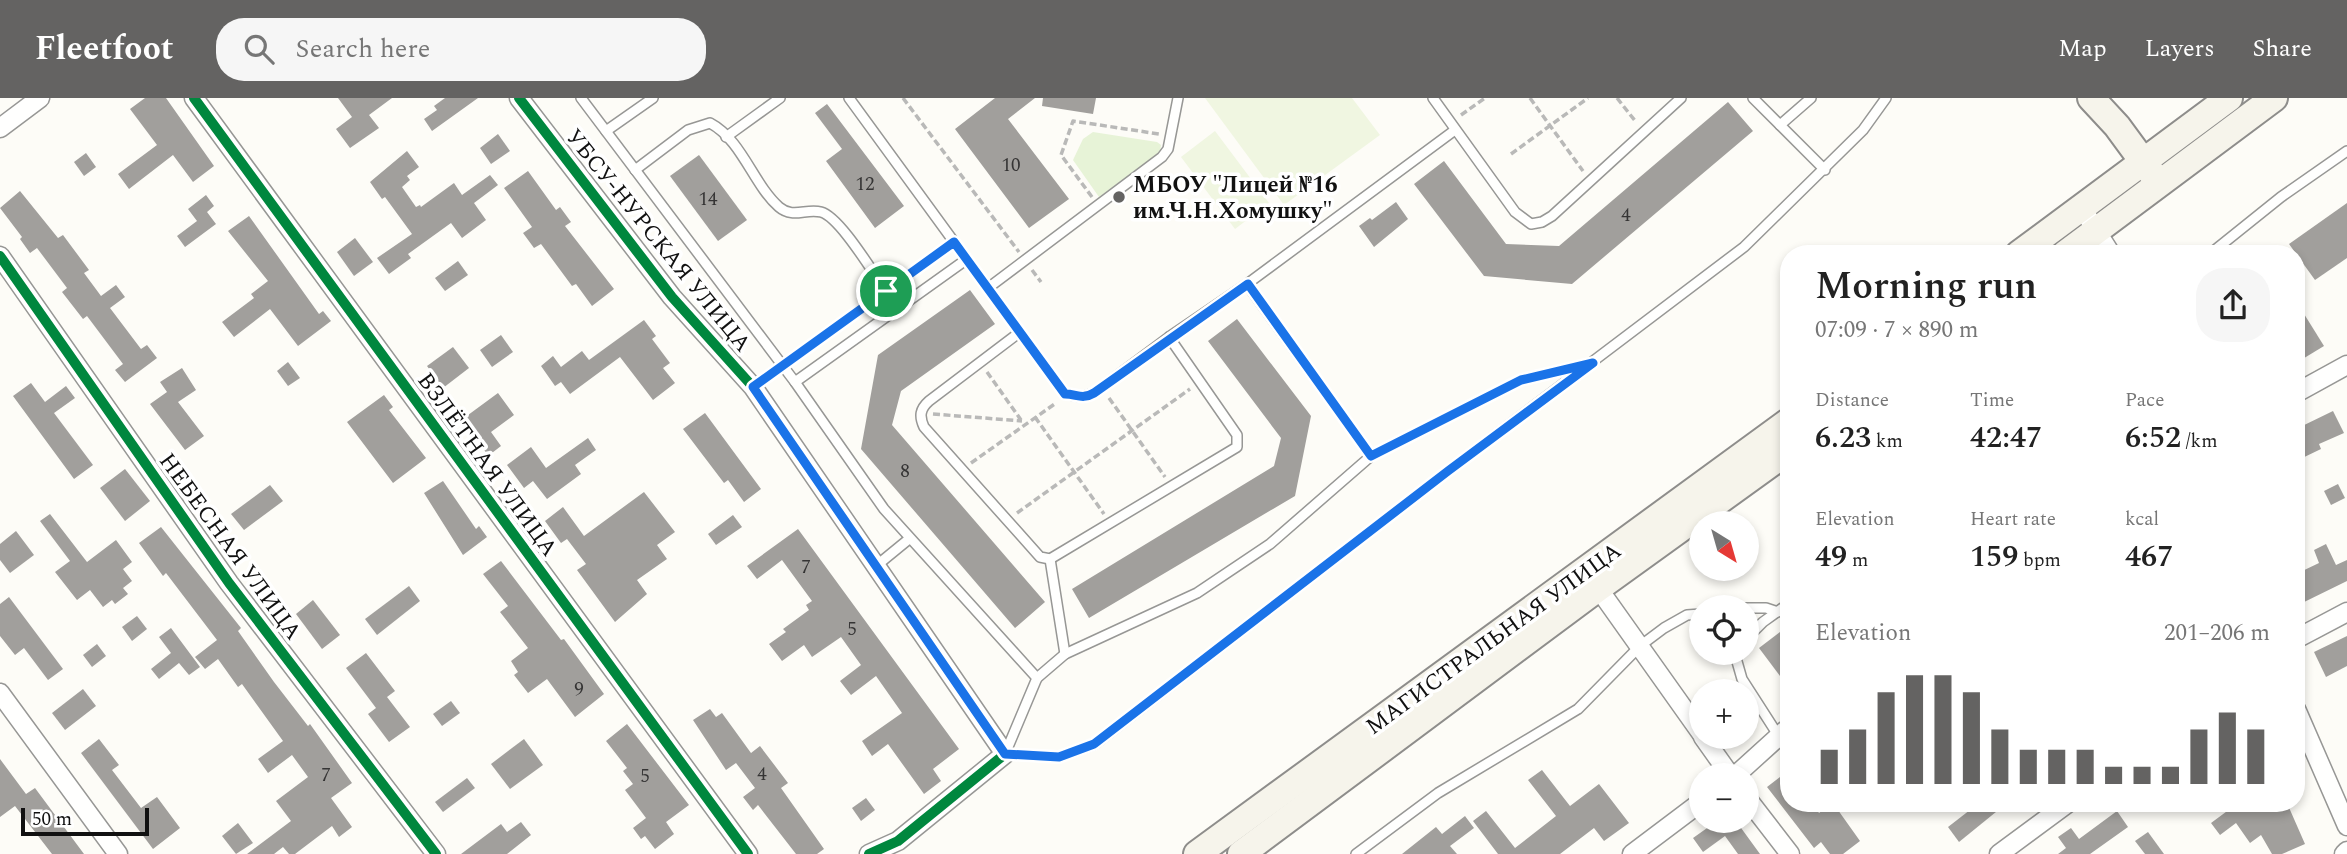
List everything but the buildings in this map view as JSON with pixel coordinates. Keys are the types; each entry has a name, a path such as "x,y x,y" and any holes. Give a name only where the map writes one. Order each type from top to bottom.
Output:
{"main road":[{"path":"2091,98 2117,126 2160,184"},
{"path":"2031,245 2229,98"},
{"path":"2077,245 2274,98"},
{"name":"МАГИСТРАЛЬНАЯ УЛИЦА","path":"1196,854 1780,428"},
{"name":"МАГИСТРАЛЬНАЯ УЛИЦА","path":"1241,854 1598,588 1780,458"}],"street":[{"path":"0,128 40,98"},
{"name":"ВЗЛЁТНАЯ УЛИЦА","path":"194,98 748,854"},
{"name":"УБСУ-НУРСКАЯ УЛИЦА","path":"519,98 673,297 753,387 1005,754"},
{"path":"2082,208 2106,245"},
{"name":"НЕБЕСНАЯ УЛИЦА","path":"0,256 229,583 436,854"},
{"path":"2305,388 2347,365"},
{"path":"1598,588 1689,716"},
{"path":"2305,634 2347,612"},
{"path":"0,694 118,854"},
{"path":"2305,730 2347,826"},
{"path":"1750,763 1780,735"},
{"path":"869,854 898,841 1005,754"},
{"path":"1632,854 1689,811"},
{"path":"1999,854 2056,812"},
{"path":"1759,814 1790,854"}],"lane":[{"path":"581,98 795,382 884,509 1037,678"},
{"path":"606,131 653,98"},
{"path":"726,137 780,98"},
{"path":"849,98 1065,394 1076,397 1088,396 1248,284 1453,126"},
{"path":"988,288 1162,157 1168,149 1178,98"},
{"path":"1433,98 1515,212 1531,224 1552,216 1681,98"},
{"path":"1752,98 1825,170"},
{"path":"1780,125 1811,98"},
{"path":"1593,363 1521,380 1371,456 1270,544 1197,593 1065,654 1037,678 1005,754 1059,757 1094,744 1448,471 1593,363 1744,247 1825,170 1863,130 1886,98"},
{"path":"635,170 688,130 710,123 726,137 777,205 793,214 813,211 831,217 886,291"},
{"path":"2221,245 2281,197 2347,151"},
{"path":"753,387 954,242"},
{"path":"795,382 967,259"},
{"path":"1248,284 1371,456"},
{"path":"1020,332 929,401 920,413 924,427 962,470 1040,557 1050,559 1231,452 1239,441 1169,337"},
{"path":"876,566 909,539"},
{"path":"1050,559 1065,654"},
{"path":"1759,608 1778,612"},
{"path":"1759,628 1778,612"},
{"path":"1356,854 1438,793 1577,709 1640,646 1689,615"},
{"path":"1739,665 1742,679 1780,728"}],"path":[{"path":"903,98 1041,282"},
{"path":"1453,126 1485,98"},
{"path":"1530,98 1591,181"},
{"path":"1511,154 1588,98"},
{"path":"1617,98 1643,132"},
{"path":"1097,205 1061,155 1073,121 1171,136"},
{"path":"980,362 1023,423"},
{"path":"1007,520 1200,382"},
{"path":"1101,387 1173,488"},
{"path":"962,470 1023,423 1069,393"},
{"path":"920,413 1023,423"},
{"path":"1035,417 1112,524"}],"green space":[{"path":"1205,98 1352,98 1380,135 1284,205"},
{"path":"1215,131 1269,203 1235,229 1181,157"},
{"path":"1093,132 1157,142 1161,145 1160,153 1099,197 1073,160 1083,139"}],"cycle path":[{"path":"194,98 748,854"},
{"path":"519,98 672,297 753,387 1005,754 898,841 869,854"},
{"path":"0,256 229,583 436,854"}],"place":[{"name":"МБОУ \"Лицей №16 им.Ч.Н.Хомушку\"","path":"1119,197"}],"route":[{"path":"954,242 1065,394 1082,397 1094,393 1169,337 1248,284 1371,456 1521,380 1593,363 1448,471 1126,722 1094,744 1059,757 1005,754 753,387 886,291 954,242"}]}
